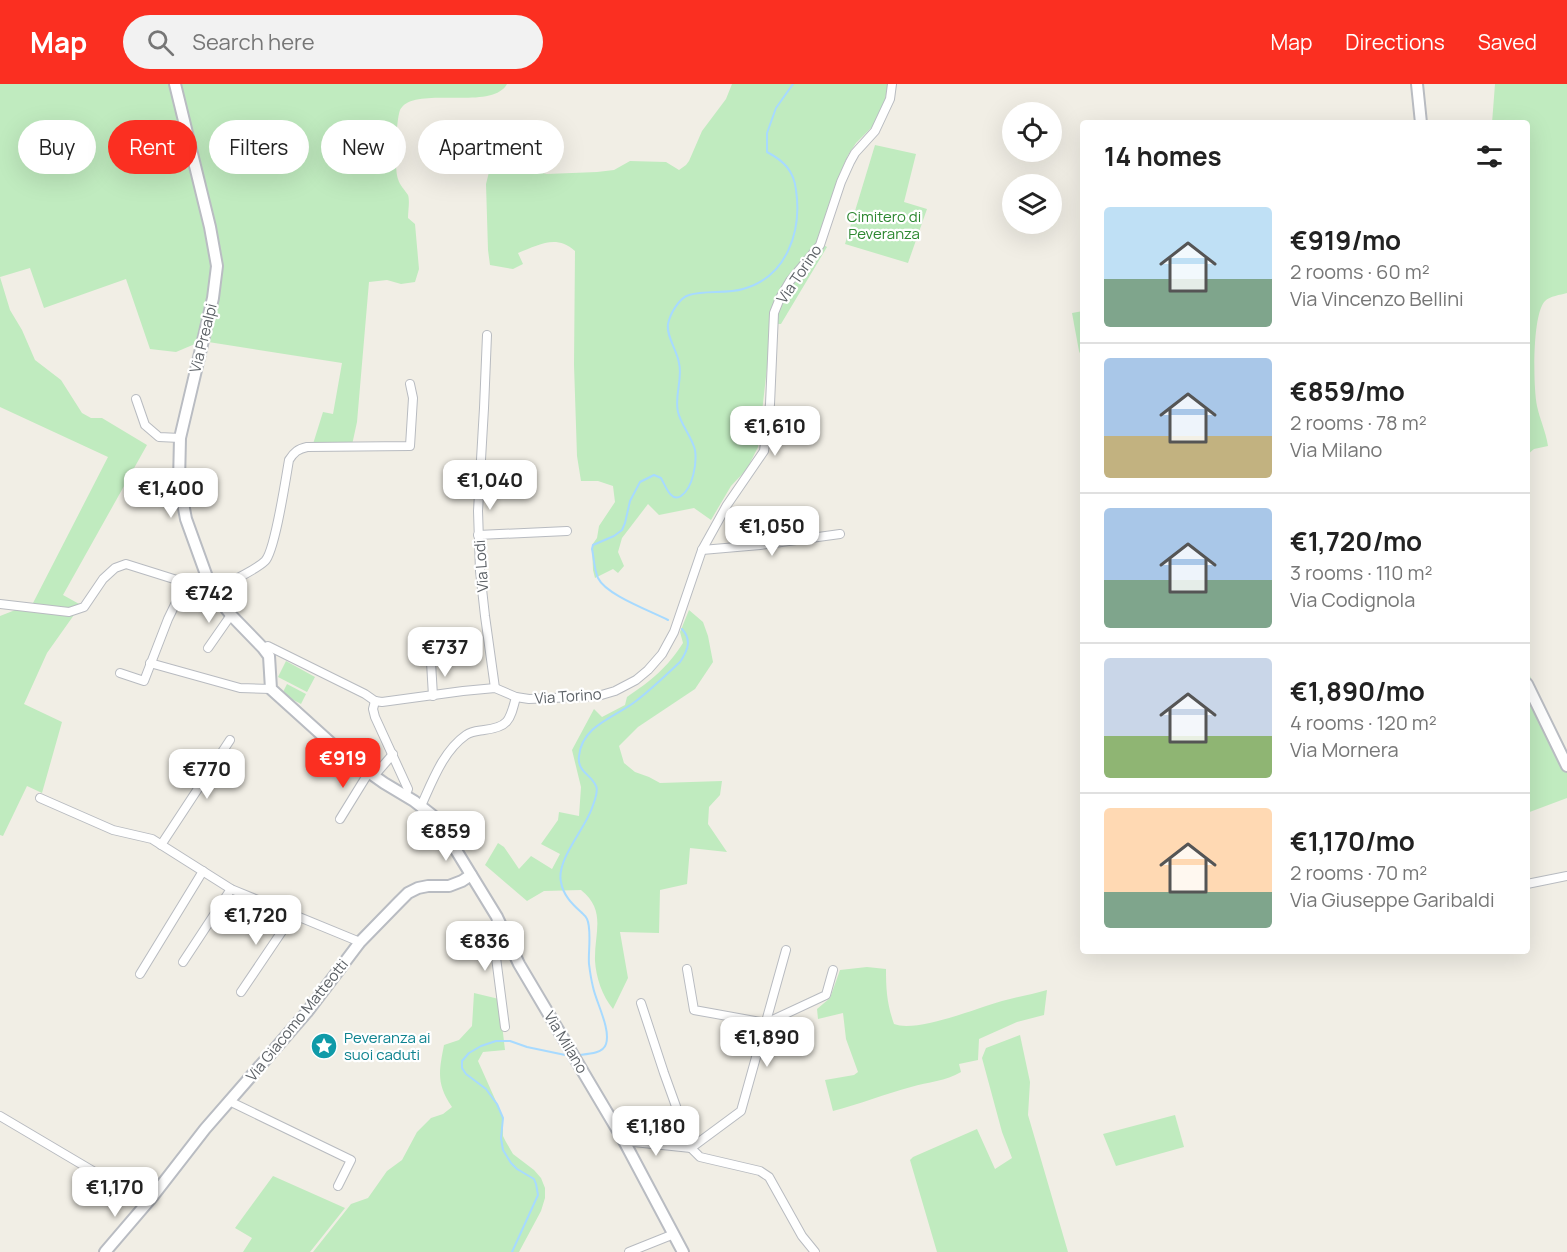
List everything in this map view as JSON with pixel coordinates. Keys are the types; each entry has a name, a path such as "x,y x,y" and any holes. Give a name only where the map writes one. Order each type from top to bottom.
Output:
{"street":[{"name":"Via Prealpi","path":"175,84 208,217 217,266 213,298 180,438 178,482 188,527 212,591 231,615 263,648"},
{"name":"Via Torino","path":"516,697 529,699 598,696 615,691 636,680 662,654 674,632 702,550 727,505 764,451 770,404 774,313 780,298 790,281 820,245 841,182 855,153 874,131 890,99 892,84"},
{"path":"1417,84 1421,120"},
{"name":"Via Lodi","path":"487,335 478,535 485,616 495,688"},
{"path":"0,604 69,612 84,607 103,579 115,568 126,564 212,591 255,568 267,560 273,544 289,460 293,453 307,447 410,446 413,398 410,384"},
{"path":"135,399 146,425 159,437 180,438"},
{"path":"480,482 514,481"},
{"path":"478,535 567,531"},
{"path":"702,550 840,534"},
{"path":"120,673 144,681 168,619 185,584"},
{"path":"208,648 231,615"},
{"path":"150,663 240,688 271,689 269,656 263,648 268,646 366,694 375,701 495,688 516,697 508,722 494,729 475,731 466,735 448,754 421,806"},
{"path":"431,662 433,696"},
{"name":"Via Milano","path":"271,689 344,754 421,806 447,833 497,917 519,964 624,1141 683,1252"},
{"path":"1530,690 1567,766"},
{"path":"375,701 373,709 375,717 408,789 405,796"},
{"path":"161,845 230,740"},
{"path":"340,819 371,774 393,754"},
{"path":"40,798 113,830 152,839 231,890 360,942"},
{"path":"140,974 203,871"},
{"name":"Via Giacomo Matteotti","path":"105,1252 205,1129 308,1012 360,942 408,893 428,886 449,886 471,875"},
{"path":"1530,884 1567,876"},
{"path":"183,962 231,890"},
{"path":"241,992 292,915"},
{"path":"497,917 494,942 505,1027"},
{"path":"624,1141 691,1148 741,1111 786,950"},
{"path":"687,969 694,1010 766,1023 826,995 833,970"},
{"path":"640,1003 691,1148 700,1157 760,1171 769,1177 802,1236 815,1252"},
{"path":"229,1101 351,1161 338,1186"},
{"path":"0,1116 147,1203"},
{"path":"629,1252 674,1234"}],"green space":[{"path":"0,84 507,84 499,92 486,96 420,99 408,103 400,110 398,120 321,120 321,174 397,174 400,184 408,195 408,218 415,224 419,269 415,282 401,284 387,280 369,282 357,422 352,445 313,444 323,412 333,414 342,363 202,341 176,352 150,349 126,279 44,308 30,268 0,277"},
{"path":"732,84 888,84 883,109 874,125 856,143 843,167 817,241 827,247 781,324 772,324 758,447 747,469 731,486 711,520 694,508 659,515 648,504 622,538 618,552 624,566 618,573 613,569 595,578 592,545 597,538 599,526 615,502 613,486 598,481 581,481 577,456 574,365 575,251 561,243 540,244 518,253 523,264 513,269 490,265 486,184 488,174 597,172 614,170 630,161 666,162 679,170 689,161 702,131 726,99"},
{"path":"1495,84 1567,84 1567,293 1545,301 1538,320 1534,368 1536,397 1548,446 1534,449 1530,452 1530,120 1492,120"},
{"name":"Cimitero di Peveranza","path":"875,145 916,154 904,202 927,209 908,263 845,244"},
{"path":"0,277 10,310 35,360 61,380 82,413 91,418 102,418 147,445 63,595 81,605 47,653 24,704 62,722 42,793 27,786 3,836 0,835 0,616 33,603 108,457 0,407"},
{"path":"1080,312 1080,354 1079,351 1072,313"},
{"path":"689,610 703,622 713,662 695,689 638,727 619,746 624,763 635,772 660,783 722,781 720,795 709,807 708,824 727,852 690,848 687,884 660,890 659,933 620,932 628,978 613,1009 600,986 597,973 595,951 597,914 589,898 581,890 544,891 527,901 485,865 498,843 504,847 519,869 531,856 552,869 560,854 541,844 558,820 559,812 579,816 581,787 572,750 594,709 602,717 625,705 627,697 671,660 683,643 680,632"},
{"path":"286,661 315,677 307,692 278,677"},
{"path":"1530,676 1567,753 1567,798 1530,812"},
{"path":"287,684 306,694 301,704 282,694"},
{"path":"867,967 886,969 887,997 894,1024 904,1026 932,1023 1002,1001 1047,990 1044,1015 1017,1022 979,1039 978,1060 959,1064 961,1072 955,1075 833,1111 825,1080 854,1075 858,1072 846,1039 843,1013 818,1019 817,1009 830,998 840,970"},
{"path":"474,993 499,999 505,1050 483,1052 478,1061 503,1117 503,1136 513,1154 534,1170 541,1178 545,1188 541,1211 519,1252 313,1252 351,1204 368,1198 387,1171 402,1160 417,1132 431,1118 443,1114 452,1107 443,1091 440,1077 444,1045 459,1040 472,1026"},
{"path":"1020,1035 1030,1082 1028,1115 1068,1252 937,1252 910,1160 977,1129 995,1169 1012,1158 1002,1132 982,1058 986,1048"},
{"path":"1175,1115 1184,1147 1116,1166 1103,1134"},
{"path":"273,1176 345,1208 310,1252 243,1252 252,1238 235,1228"}],"waterway":[{"path":"668,620 619,596 603,584 597,575 592,549 593,545 622,530 630,501 640,482 654,475 661,478 671,495 677,498 689,487 695,468 695,450 678,412 680,369 668,324 676,307 685,297 743,289 758,283 771,274 781,263 788,250 796,221 795,183 787,167 767,152 767,133 776,108 793,84"},
{"path":"578,1055 602,1050 607,1038 589,964 588,923 585,916 566,895 561,882 561,873 567,854 597,794 594,782 580,766 581,745 593,729 636,701 680,662 688,645 687,637 682,629"},
{"path":"512,1252 538,1195 536,1184 534,1179 511,1163 503,1150 501,1138 503,1118 497,1104 486,1089 466,1074 462,1068 462,1061 469,1053 496,1041 510,1041 570,1056"}],"place":[{"name":"Peveranza ai suoi caduti","path":"324,1046"}]}
